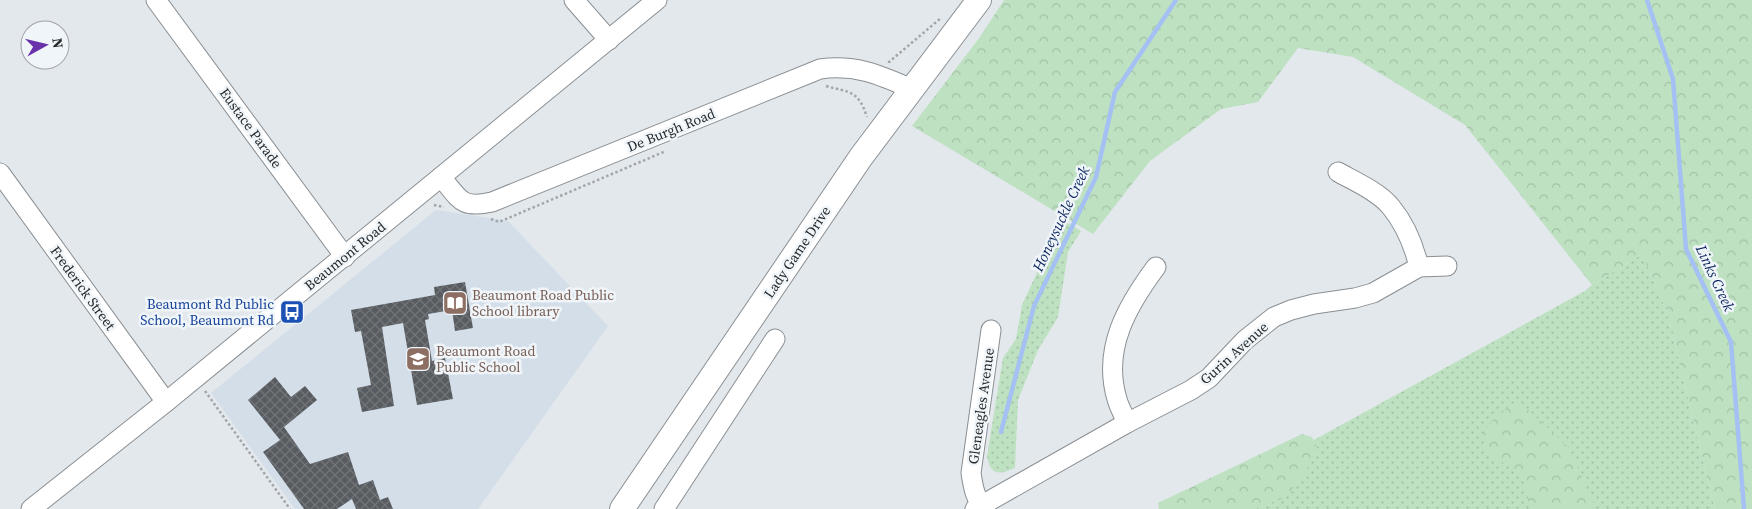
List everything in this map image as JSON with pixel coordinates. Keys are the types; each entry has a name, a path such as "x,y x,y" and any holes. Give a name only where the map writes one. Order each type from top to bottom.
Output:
{"main road":[{"name":"Lady Game Drive","path":"622,509 861,157 901,84 979,0"}],"street":[{"name":"Eustace Parade","path":"156,0 345,257"},
{"path":"574,0 609,40"},
{"name":"Beaumont Road","path":"30,509 196,378 657,0"},
{"name":"De Burgh Road","path":"441,177 460,200 468,205 492,202 820,70 836,67 853,68 877,74 901,84"},
{"path":"1338,172 1367,188 1390,206 1415,248 1419,267"},
{"name":"Frederick Street","path":"0,174 166,402"},
{"name":"Gurin Avenue","path":"980,508 1127,424 1191,390 1209,378 1245,340 1274,317 1314,304 1355,298 1373,293 1419,267 1447,266"},
{"path":"1127,424 1117,399 1112,372 1114,350 1120,327 1132,302 1156,267"},
{"name":"Gleneagles Avenue","path":"980,508 973,488 971,474 991,330"},
{"path":"664,509 775,339"}],"path":[{"path":"901,84 889,62 942,17"},
{"path":"826,86 855,94 862,102 870,124"},
{"path":"196,378 290,509"}],"shaded area":[{"name":"Beaumont Road Public School","path":"436,210 508,221 608,326 478,509 295,509 211,393"}],"green space":[{"path":"1004,0 1752,0 1752,509 1715,509 1667,312 1642,254 1592,285 1465,125 1353,57 1298,48 1258,102 1221,109 1150,161 1093,234 912,126 980,37"},
{"path":"1062,219 1081,231 1068,252 1058,317 1038,350 1018,400 1015,468 1005,472 996,472 988,463 987,456 1003,358 1016,339 1022,305"},
{"path":"1642,254 1667,312 1715,509 1188,509 1585,291"},
{"path":"1518,400 1569,448 1596,509 1529,509 1526,490 1521,477 1512,467 1489,453 1484,445 1483,437 1491,422"},
{"path":"1302,434 1312,437 1319,452 1286,497 1255,509 1159,509 1158,503"}],"building":[{"path":"465,282 473,328 455,331 452,310 428,314 429,319 425,320 432,361 445,358 453,399 417,405 403,323 382,327 394,406 362,412 357,388 371,385 361,331 355,332 351,310 435,295 434,287"},
{"path":"275,377 291,397 305,386 317,400 284,427 310,464 348,452 359,485 373,480 380,500 388,497 393,509 356,509 352,499 337,509 304,509 263,452 280,440 248,400"}],"waterway":[{"name":"Honeysuckle Creek","path":"1001,432 1034,306 1096,177 1115,92 1176,0"},
{"name":"Links Creek","path":"1647,0 1673,79 1686,249 1731,342 1744,509"}],"place":[{"name":"Beaumont Road Public School library","path":"455,303"},
{"name":"Beaumont Rd Public School, Beaumont Rd","path":"292,312"},
{"name":"Beaumont Road Public School","path":"418,359"}]}
